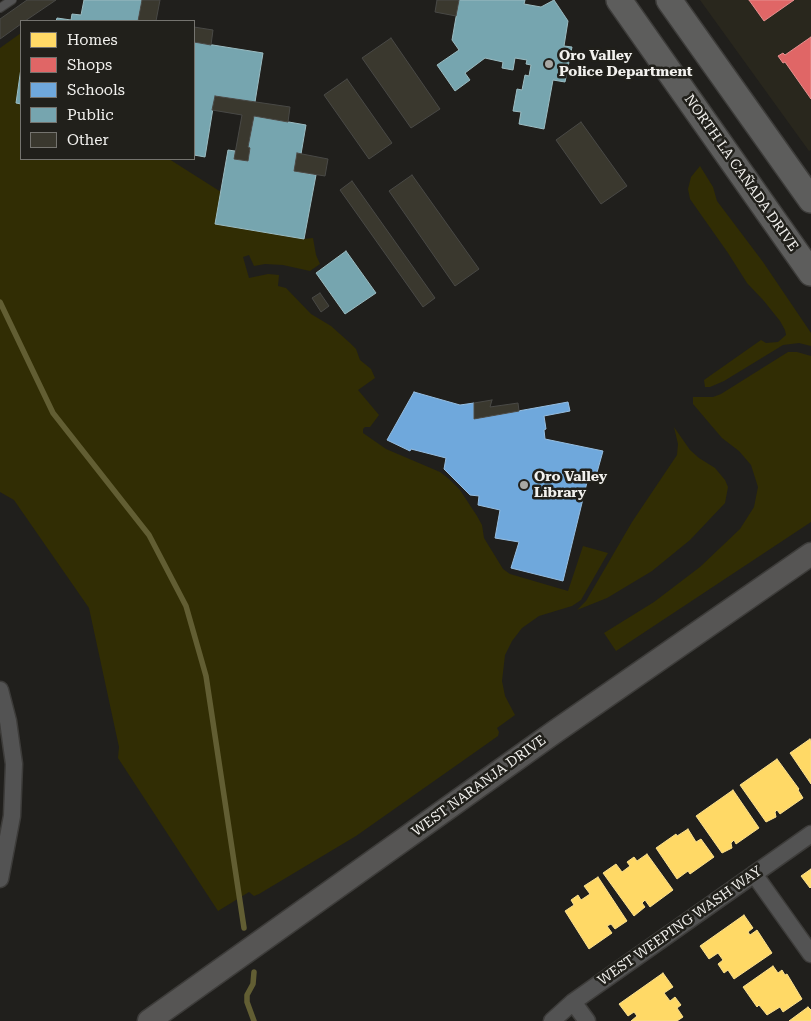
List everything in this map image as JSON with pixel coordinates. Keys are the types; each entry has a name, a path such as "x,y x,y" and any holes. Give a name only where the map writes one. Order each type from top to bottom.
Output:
{"main road":[{"name":"NORTH LA CAÑADA DRIVE","path":"618,0 811,273"},
{"path":"669,0 811,200"}],"street":[{"name":"WEST NARANJA DRIVE","path":"149,1021 556,730 811,554"},
{"path":"0,690 8,721 14,764 12,816 0,879"},
{"name":"WEST WEEPING WASH WAY","path":"552,1021 573,1002 811,834"},
{"path":"754,874 811,954"},
{"path":"573,1002 587,1021"}],"lane":[{"path":"0,8 12,0"}],"shaded area":[{"path":"700,0 811,0 811,150 809,151"},
{"path":"20,34 20,75 16,102 20,104 20,160 171,160 221,192 215,224 304,239 313,238 316,255 320,264 310,271 283,265 265,264 254,266 249,255 243,257 249,278 268,274 279,275 278,286 286,288 311,314 331,326 356,349 360,360 371,369 375,378 358,390 379,415 370,427 363,429 363,433 386,449 440,472 449,479 460,490 477,516 482,525 484,538 503,569 510,574 568,591 583,546 608,553 581,600 572,606 539,616 522,628 512,641 505,655 502,681 505,696 515,715 497,728 498,736 356,836 259,894 254,896 249,892 218,911 118,758 119,747 89,608 14,500 0,492 0,48"},
{"path":"700,166 713,187 717,201 763,262 811,333 811,346 799,343 783,345 724,381 710,387 705,387 704,380 761,340 766,343 778,342 786,335 780,321 747,283 690,199 688,189 691,177"},
{"path":"788,352 797,352 811,356 811,522 616,651 604,633 654,602 700,567 740,529 754,507 758,487 751,465 739,451 722,438 693,404 693,397 713,397 721,394"},
{"path":"674,427 690,450 715,468 725,480 728,487 725,503 690,540 652,571 607,598 577,610 586,601 632,522 677,455 678,444"}],"building: Homes":[{"path":"810,739 811,741 811,784 790,753"},
{"path":"777,759 799,789 803,798 780,814 777,810 775,812 776,817 766,822 740,785"},
{"path":"733,790 759,828 736,844 734,840 731,843 732,848 722,853 696,816"},
{"path":"688,829 696,842 701,839 714,857 690,874 688,871 677,879 656,848 676,834 677,836"},
{"path":"647,854 673,890 650,907 645,900 642,903 645,907 634,916 603,873 616,864 622,872 630,866 627,862 634,857 637,861"},
{"path":"811,869 811,887 810,888 801,876"},
{"path":"598,877 627,921 615,929 611,924 607,926 612,933 589,949 565,911 574,905 571,900 578,895 581,900 590,894 584,886"},
{"path":"744,915 753,928 748,932 750,935 757,930 772,953 734,979 728,970 724,973 718,964 723,960 718,953 709,959 700,946"},
{"path":"773,966 778,973 782,970 785,975 787,974 802,999 783,1012 780,1007 767,1015 759,1005 757,1007 743,987"},
{"path":"663,973 673,987 664,993 670,1001 675,997 681,1005 677,1008 683,1017 677,1021 631,1021 637,1016 634,1012 628,1016 619,1004"},
{"path":"808,1007 811,1010 811,1021 789,1021"}],"building: Shops":[{"path":"749,0 794,0 764,21"},
{"path":"811,37 811,99 785,62 783,63 778,56 783,53 785,55"}],"building: Schools":[{"name":"Oro Valley Library","path":"414,392 460,405 474,403 474,419 568,402 570,411 544,416 545,439 603,451 596,476 589,474 563,581 511,568 519,542 495,538 500,510 478,505 479,496 470,495 444,469 446,458 411,449 410,451 387,440"}],"building: Public":[{"path":"84,0 142,0 138,20 71,20 72,14 81,15"},
{"name":"Oro Valley Police Department","path":"459,0 525,0 524,4 541,7 554,0 568,21 564,46 572,47 565,82 553,80 544,129 519,124 521,112 513,111 517,89 522,90 525,75 529,76 531,65 526,64 527,60 515,58 513,70 502,68 503,62 485,58 465,73 470,80 455,91 437,65 459,50 452,40"},
{"path":"195,42 263,53 255,102 215,96 205,157 195,155"},
{"path":"20,75 20,104 16,103"},
{"path":"254,116 306,125 301,154 297,153 294,171 316,175 304,239 215,224 228,150 235,151 234,159 248,161 250,148 248,147"},
{"path":"346,251 376,293 345,314 316,273"}],"building: Other":[{"path":"27,0 56,0 26,20 20,20 20,25 0,39 0,19"},
{"path":"142,0 160,0 156,20 138,20"},
{"path":"437,0 459,0 456,16 435,12"},
{"path":"195,27 213,30 211,45 195,42"},
{"path":"391,38 440,109 411,128 362,58"},
{"path":"347,79 392,143 369,159 324,95"},
{"path":"215,96 290,107 288,122 254,116 248,147 250,148 248,161 234,159 242,115 212,110"},
{"path":"581,122 627,186 601,204 556,140"},
{"path":"297,153 328,159 325,176 294,171"},
{"path":"412,175 479,269 455,286 389,191"},
{"path":"352,181 435,298 423,307 340,190"},
{"path":"320,293 329,306 321,312 312,298"},
{"path":"492,400 490,407 518,403 519,411 474,419 474,403"}],"waterway":[{"path":"0,302 53,413 149,535 186,606 206,676 244,928"},
{"path":"254,972 253,984 247,995 247,1002 254,1021"}],"place":[{"name":"Oro Valley Police Department","path":"549,64"},
{"name":"Oro Valley Library","path":"524,485"}]}
